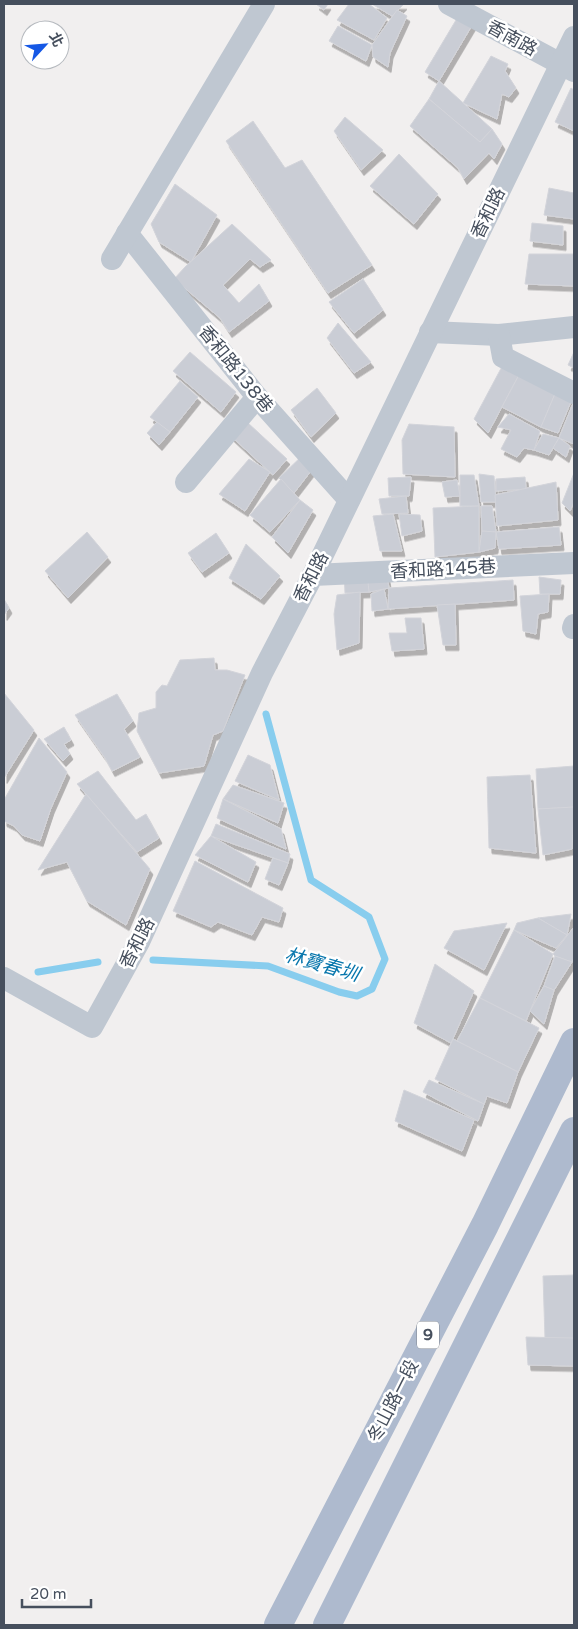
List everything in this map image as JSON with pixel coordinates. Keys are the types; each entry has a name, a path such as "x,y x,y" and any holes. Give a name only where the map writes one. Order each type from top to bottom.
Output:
{"main road":[{"name":"冬山路一段","path":"279,1625 484,1225 574,1042"},
{"name":"9","path":"327,1625 574,1131"},
{"path":"484,1225 518,1244"}],"street":[{"path":"112,259 264,4"},
{"name":"香南路","path":"449,4 567,68"},
{"name":"香和路","path":"4,978 92,1027 135,949 262,673 313,575 430,332 567,68 574,37"},
{"name":"香和路138巷","path":"127,233 257,397 349,500"},
{"path":"430,332 499,335 574,327"},
{"path":"499,335 503,358 574,393"},
{"path":"186,482 257,397"},
{"name":"香和路145巷","path":"313,575 574,563"}],"building":[{"path":"316,4 328,4 324,10"},
{"path":"349,4 369,4 387,18 374,40 337,20"},
{"path":"372,4 404,4 392,16"},
{"path":"397,10 407,16 390,53 388,67 373,57 372,45"},
{"path":"459,15 474,22 439,81 425,72"},
{"path":"338,26 372,45 366,61 329,41"},
{"path":"491,56 508,64 505,71 516,88 509,97 502,94 497,119 463,103"},
{"path":"439,81 492,129 480,142 429,99"},
{"path":"571,88 574,90 574,131 555,122"},
{"path":"429,99 480,142 492,129 502,144 494,159 489,153 464,179 458,168 410,126"},
{"path":"345,117 383,150 361,170 334,131"},
{"path":"253,121 285,168 302,160 372,265 328,293 226,141"},
{"path":"399,154 438,194 414,224 370,186"},
{"path":"175,184 217,215 191,262 159,242 151,224"},
{"path":"549,188 574,193 574,219 544,215"},
{"path":"532,223 563,226 563,245 530,241"},
{"path":"232,224 271,260 260,267 250,259 223,285 239,303 259,284 269,301 229,332 220,318 174,279"},
{"path":"529,254 574,254 574,286 525,284"},
{"path":"363,279 383,310 354,333 329,302"},
{"path":"338,323 371,362 354,373 327,338"},
{"path":"190,352 236,392 221,412 173,371"},
{"path":"574,352 574,368 568,365"},
{"path":"506,359 521,371 488,433 474,419"},
{"path":"521,371 557,389 541,427 502,407"},
{"path":"180,381 198,397 170,432 150,417"},
{"path":"317,388 336,413 311,437 291,410"},
{"path":"557,389 572,399 558,433 541,427"},
{"path":"574,401 574,444 559,438"},
{"path":"509,414 540,431 534,450 524,448 517,457 501,449 511,430 498,427"},
{"path":"157,422 170,432 159,445 147,433"},
{"path":"247,422 287,459 273,475 231,436"},
{"path":"409,424 454,427 455,477 403,474 402,440"},
{"path":"543,434 559,438 549,455 534,450"},
{"path":"559,438 570,446 566,457 553,448"},
{"path":"306,452 314,467 294,493 279,478"},
{"path":"249,459 270,472 245,511 219,494"},
{"path":"574,473 574,502 570,511 562,503"},
{"path":"479,474 494,476 496,502 481,502"},
{"path":"460,475 474,475 479,506 460,506"},
{"path":"411,477 409,496 389,496 388,478"},
{"path":"525,477 526,489 496,491 496,479"},
{"path":"281,479 300,500 270,532 250,515"},
{"path":"457,480 460,496 445,497 442,482"},
{"path":"556,482 558,520 497,526 495,495"},
{"path":"406,496 408,513 382,514 379,499"},
{"path":"300,500 313,510 288,553 272,537"},
{"path":"479,506 479,552 435,557 433,508"},
{"path":"481,506 492,506 496,532 482,531"},
{"path":"393,514 402,551 380,551 373,516"},
{"path":"399,514 420,515 422,531 402,536"},
{"path":"559,527 561,545 499,549 496,532"},
{"path":"482,531 496,532 495,548 479,552"},
{"path":"87,532 108,557 68,598 45,571"},
{"path":"216,533 229,553 202,572 188,553"},
{"path":"246,544 280,576 261,599 229,578"},
{"path":"386,572 389,588 369,592 367,573"},
{"path":"367,573 369,592 345,593 344,574"},
{"path":"539,577 561,580 560,594 540,594"},
{"path":"513,580 514,600 388,609 389,588"},
{"path":"384,589 388,609 372,611 371,594"},
{"path":"360,592 359,643 337,650 334,614 337,595"},
{"path":"549,594 548,612 538,614 536,634 523,631 520,596"},
{"path":"4,599 9,608 4,615"},
{"path":"455,604 456,645 443,645 437,605"},
{"path":"405,618 421,618 424,649 392,651 389,633 407,633"},
{"path":"214,658 215,670 227,670 245,675 223,731 213,735 204,766 159,773 137,731 139,713 156,708 156,692 162,685 167,686 180,660"},
{"path":"4,693 34,730 4,778"},
{"path":"117,694 133,721 124,729 140,757 112,771 75,715"},
{"path":"64,727 71,740 64,744 70,754 63,761 44,739"},
{"path":"39,738 67,772 51,808 40,841 22,835 14,826 4,821 4,800"},
{"path":"248,755 270,765 279,800 235,781"},
{"path":"574,766 574,807 538,809 536,769"},
{"path":"98,771 136,820 146,814 159,838 137,852 77,784"},
{"path":"530,775 536,853 489,848 487,777"},
{"path":"233,785 284,803 278,823 223,799"},
{"path":"86,794 150,869 126,925 87,901 67,862 38,870"},
{"path":"223,799 281,829 286,849 217,818"},
{"path":"574,807 572,849 543,855 538,809"},
{"path":"216,824 290,854 288,863 211,836"},
{"path":"211,836 256,862 248,882 195,855"},
{"path":"273,858 288,863 279,885 265,879"},
{"path":"195,861 283,908 279,922 262,917 252,935 218,922 211,927 173,911"},
{"path":"571,914 567,935 538,918"},
{"path":"538,918 567,935 556,948 514,930 517,923"},
{"path":"507,923 484,970 444,948 454,931"},
{"path":"574,927 574,957 572,962 553,954"},
{"path":"514,930 553,954 526,1021 480,998"},
{"path":"555,956 572,962 554,990 544,986"},
{"path":"435,964 474,991 451,1043 414,1023"},
{"path":"544,986 554,990 544,1024 530,1011"},
{"path":"480,998 539,1028 518,1072 457,1041"},
{"path":"453,1039 518,1072 507,1103 487,1096 484,1104 435,1079"},
{"path":"429,1080 484,1104 478,1121 423,1092"},
{"path":"404,1090 474,1120 462,1151 395,1121"},
{"path":"574,1275 574,1339 545,1339 543,1276"},
{"path":"526,1337 574,1338 574,1366 528,1365"}],"waterway":[{"name":"林寶春圳","path":"153,960 268,966 339,992 357,996 372,989 385,959 369,917 311,880 266,714"},
{"name":"林寶春圳","path":"38,972 98,962"}]}
